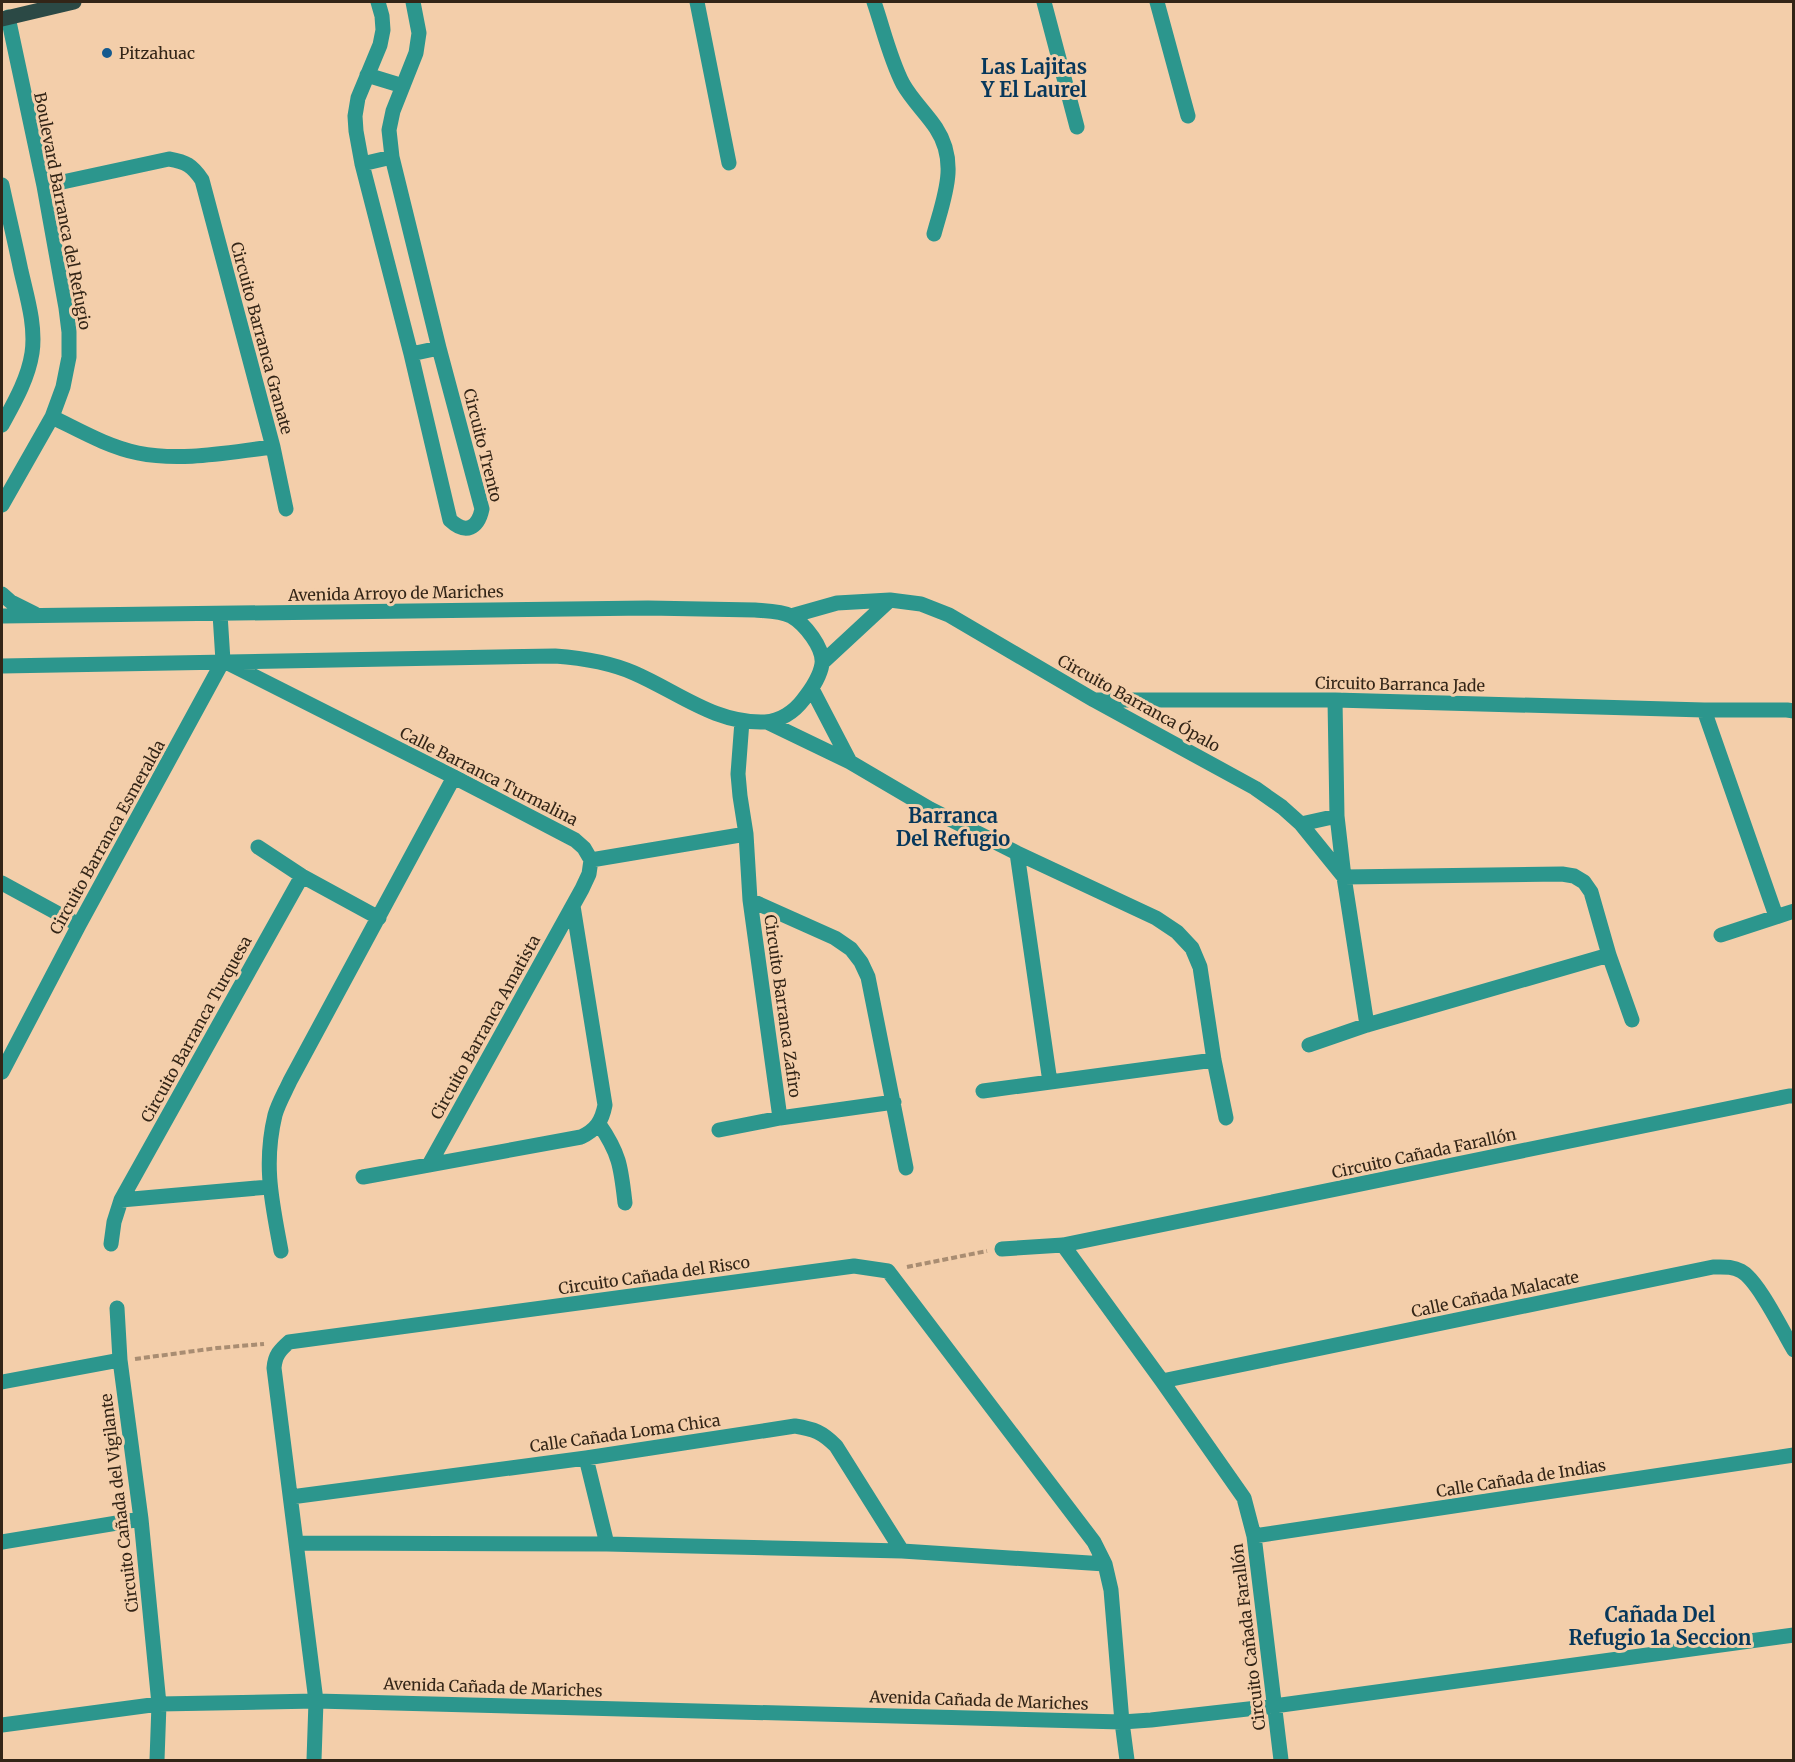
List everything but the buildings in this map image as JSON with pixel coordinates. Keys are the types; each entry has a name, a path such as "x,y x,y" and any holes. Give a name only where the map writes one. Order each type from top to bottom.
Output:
{"main road":[{"path":"5,18 74,2"}],"street":[{"name":"Circuito Trento","path":"378,2 384,30 358,98 355,116 362,164 411,354 450,520 457,527 467,529 475,525 480,518 482,508 439,348 392,157 389,130 393,111 416,53 419,33 413,2"},
{"path":"697,2 729,163"},
{"path":"874,2 903,85 936,128 946,146 950,168 934,234"},
{"path":"1044,2 1077,127"},
{"path":"1157,2 1188,116"},
{"name":"Boulevard Barranca del Refugio","path":"2,505 52,417 63,387 69,357 69,332 44,186 8,46 5,18"},
{"path":"367,75 403,86"},
{"path":"362,164 392,157"},
{"name":"Circuito Barranca Granate","path":"44,186 169,159 184,162 195,169 202,180 273,447 193,456 137,453 52,417"},
{"path":"2,185 29,303 32,327 32,352 26,377 2,425"},
{"path":"411,354 439,348"},
{"path":"273,447 286,509"},
{"path":"2,594 11,602 38,615"},
{"path":"2,666 555,656 583,658 634,673 712,714 742,721 767,722 785,717 798,706 813,689 822,663 890,600"},
{"name":"Circuito Barranca Ópalo","path":"791,616 837,603 890,600 921,604 949,615 1094,700 1254,788 1282,807 1301,824 1344,877"},
{"name":"Avenida Arroyo de Mariches","path":"2,616 648,608 773,611 791,616"},
{"path":"220,614 223,661"},
{"path":"791,616 818,644 822,663"},
{"name":"Calle Barranca Turmalina","path":"223,661 575,840 584,848 591,860"},
{"name":"Circuito Barranca Esmeralda","path":"2,1072 79,925 223,661"},
{"path":"813,689 850,762"},
{"name":"Circuito Barranca Jade","path":"1094,700 1335,700 1794,711"},
{"path":"1335,700 1337,816 1367,1025"},
{"path":"1704,710 1744,818 1776,916"},
{"name":"Circuito Barranca Zafiro","path":"742,721 738,774 746,834 750,900 780,1118"},
{"path":"767,722 850,762 930,809 1017,854 1156,918 1177,932 1192,948 1200,967 1214,1060 1226,1118"},
{"path":"281,1251 269,1187 269,1147 276,1113 290,1081 454,777"},
{"path":"1301,824 1337,816"},
{"path":"591,860 746,834"},
{"path":"258,847 302,876 379,918"},
{"path":"1017,854 1050,1082"},
{"name":"Circuito Barranca Amatista","path":"429,1165 573,906 589,874 591,860"},
{"path":"1344,877 1562,874 1574,876 1584,882 1591,892 1609,955 1632,1020"},
{"name":"Circuito Barranca Turquesa","path":"111,1244 114,1222 121,1200 302,876"},
{"path":"2,883 79,925"},
{"name":"Circuito Barranca Zafiro","path":"750,900 835,938 851,950 861,962 868,977 906,1168"},
{"path":"363,1177 581,1137 591,1132 599,1124 605,1105 573,906"},
{"path":"1721,936 1794,911"},
{"path":"1309,1045 1367,1025 1609,955"},
{"path":"983,1091 1214,1060"},
{"name":"Circuito Cañada Farallón","path":"1002,1248 1063,1245 1794,1096"},
{"name":"Circuito Barranca Zafiro","path":"719,1130 780,1118 894,1102"},
{"path":"599,1124 612,1142 620,1163 625,1203"},
{"path":"121,1200 269,1187"},
{"name":"Circuito Cañada Farallón","path":"1063,1245 1244,1498 1254,1536 1281,1761"},
{"name":"Circuito Cañada del Risco","path":"289,1342 854,1266 888,1271"},
{"name":"Calle Cañada Malacate","path":"1162,1381 1713,1267 1730,1266 1743,1272 1753,1281 1794,1350"},
{"path":"888,1271 1094,1542 1105,1564 1111,1590 1127,1761"},
{"name":"Circuito Cañada del Vigilante","path":"117,1308 120,1360 141,1519 159,1704 157,1761"},
{"path":"289,1342 275,1358 274,1368 316,1701 314,1761"},
{"path":"2,1382 120,1360"},
{"name":"Calle Cañada Loma Chica","path":"291,1497 586,1458 795,1426 811,1428 825,1435 836,1446 902,1551"},
{"name":"Calle Cañada de Indias","path":"1254,1536 1794,1455"},
{"path":"586,1458 607,1544"},
{"path":"2,1542 141,1519"},
{"path":"297,1543 607,1544 902,1551 1105,1564"},
{"name":"Avenida Cañada de Mariches","path":"2,1725 159,1704 316,1701 1122,1722 1274,1706 1794,1635"}],"path":[{"path":"888,1271 1002,1248"},
{"path":"120,1360 289,1342"}],"place":[{"name":"Pitzahuac","path":"107,53"}],"district":[{"name":"Las Lajitas Y El Laurel","path":"1034,78"},
{"name":"Barranca Del Refugio","path":"953,826"},
{"name":"Cañada Del Refugio 1a Seccion","path":"1660,1626"}]}
